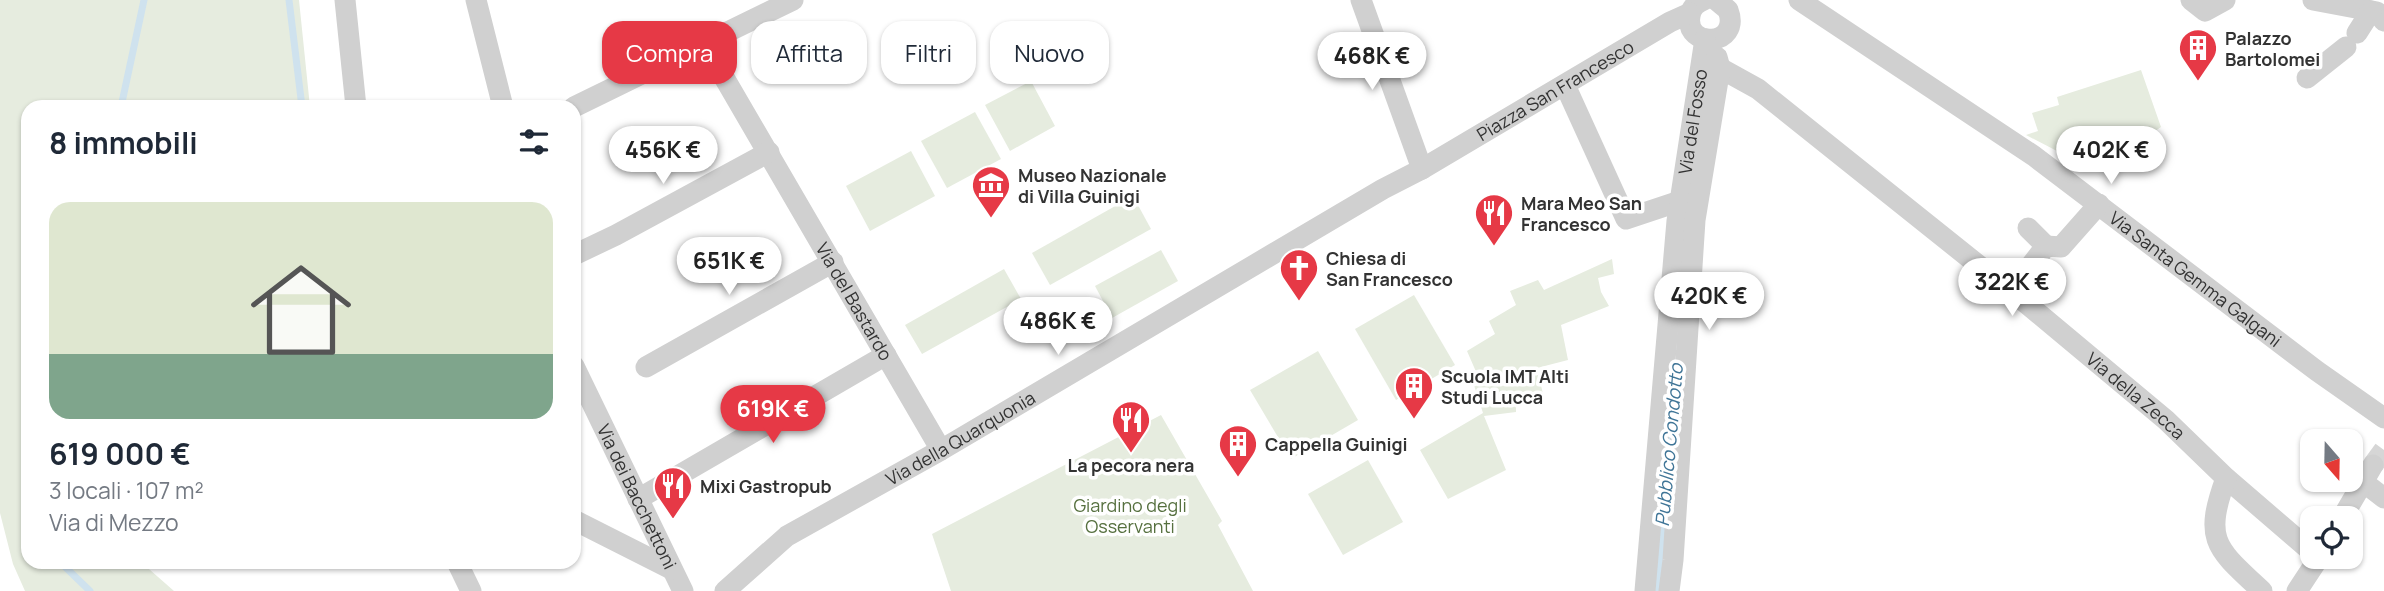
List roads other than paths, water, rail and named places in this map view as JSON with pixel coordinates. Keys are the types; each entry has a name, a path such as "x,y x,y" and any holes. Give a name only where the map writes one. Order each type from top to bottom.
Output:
{"street":[{"path":"345,0 355,100"},
{"path":"475,0 501,100"},
{"path":"737,27 793,0"},
{"path":"1361,0 1422,169"},
{"name":"Via Santa Gemma Galgani","path":"1799,0 2034,156 2317,371 2384,418"},
{"path":"2191,0 2205,11 2225,0"},
{"path":"2314,0 2379,14"},
{"path":"1714,3 1730,16 1730,23 1724,34 1709,40 1693,32 1689,20 1714,3"},
{"name":"Piazza San Francesco","path":"1422,169 1670,22 1714,3"},
{"path":"2307,78 2379,14"},
{"name":"Via del Fosso","path":"1689,201 1720,68 1709,40"},
{"name":"Via del Fosso","path":"1669,591 1661,561 1695,220 1689,201 1709,40"},
{"name":"Via della Zecca","path":"1720,68 1758,89 2011,291 2166,420 2226,478 2300,541"},
{"path":"581,104 621,84"},
{"name":"Via del Bastardo","path":"728,84 941,450"},
{"path":"1565,85 1626,219 1689,201"},
{"path":"581,252 769,152"},
{"name":"Via della Quarquonia","path":"725,591 787,536 941,450 1382,189 1422,169"},
{"path":"2028,228 2046,246 2061,247 2099,204"},
{"path":"2011,291 2046,246"},
{"path":"646,368 833,262"},
{"path":"638,499 886,355"},
{"name":"Via dei Bacchettoni","path":"581,381 683,591"},
{"path":"2349,506 2368,473 2384,498"},
{"path":"2226,478 2215,508 2215,538 2227,558 2262,591"},
{"path":"581,524 671,569"},
{"name":"Via del Fosso","path":"1645,591 1661,561"},
{"path":"460,569 471,591"},
{"path":"2297,591 2310,569"}],"waterway":[{"path":"123,100 144,0"},
{"path":"289,0 301,100"},
{"name":"Pubblico Condotto","path":"1657,591 1674,379"},
{"path":"67,569 90,591"}],"tunnel":[{"path":"2373,465 2384,450"}],"place":[{"name":"Palazzo Bartolomei","path":"2198,82"},
{"name":"Museo Nazionale di Villa Guinigi","path":"991,219"},
{"name":"Mara Meo San Francesco","path":"1494,247"},
{"name":"Chiesa di San Francesco","path":"1299,302"},
{"name":"Scuola IMT Alti Studi Lucca","path":"1414,420"},
{"name":"La pecora nera","path":"1131,454"},
{"name":"Cappella Guinigi","path":"1238,478"},
{"name":"Mixi Gastropub","path":"673,520"}],"park label":[{"name":"Giardino degli Osservanti","path":"1130,515"}]}
